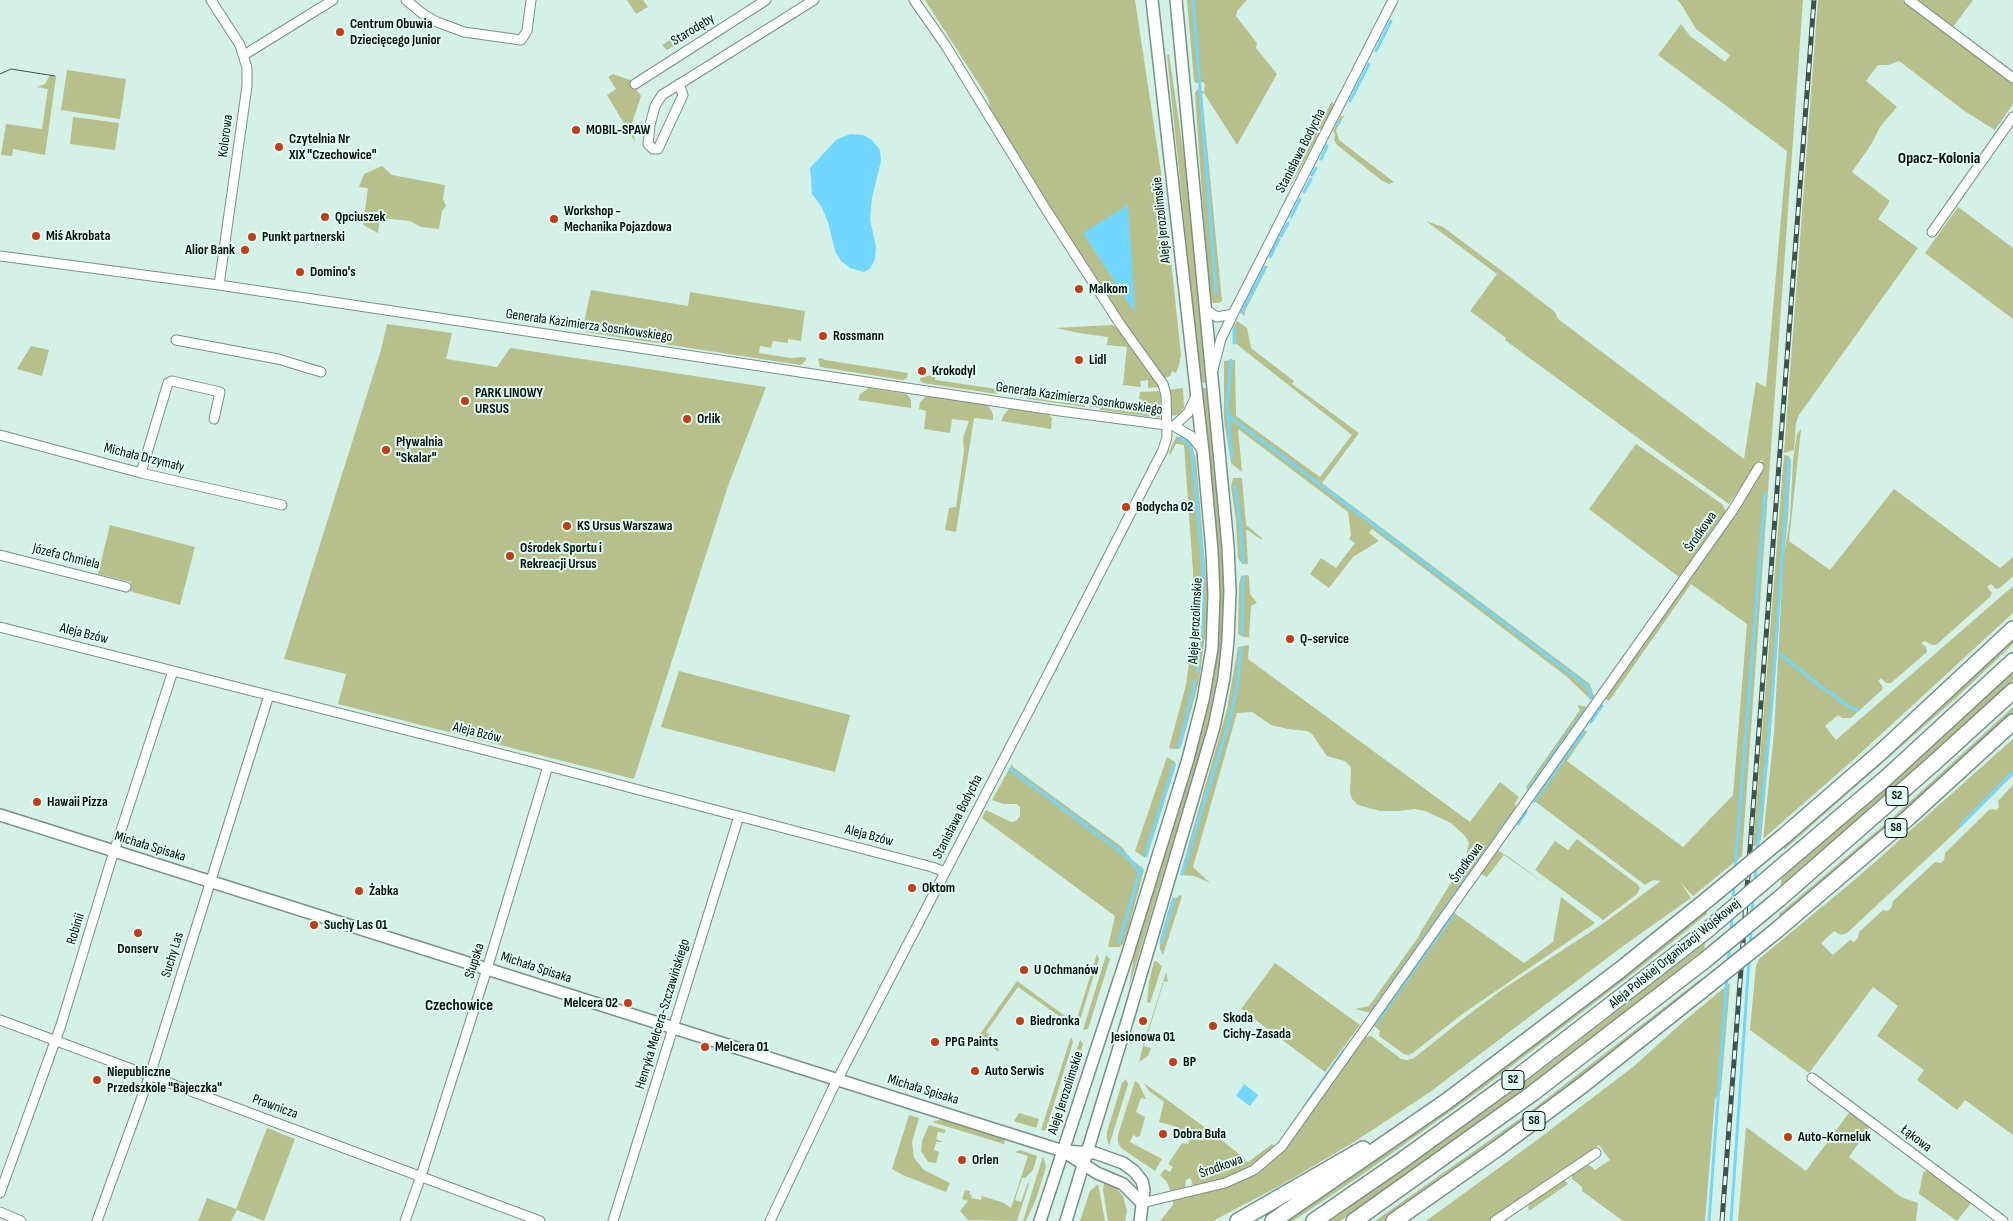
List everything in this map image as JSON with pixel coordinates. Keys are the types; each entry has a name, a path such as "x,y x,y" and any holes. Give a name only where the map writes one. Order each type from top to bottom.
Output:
{"highway":[{"path":"1273,1221 1447,1101 1612,976 1784,836 1882,751 2013,629"},
{"name":"Aleja Polskiej Organizacji Wojskowej","path":"1314,1221 1401,1162 1516,1078 1706,931 1887,777 2013,661"},
{"name":"Aleja Polskiej Organizacji Wojskowej","path":"1354,1221 1533,1093 1704,961 1779,899 1934,764 2013,691"},
{"name":"S8","path":"1394,1221 1529,1124 1702,991 1901,824 2013,722"},
{"path":"1238,1221 1447,1101"}],"main road":[{"name":"Aleje Jerozolimskie","path":"1040,1221 1150,884 1188,759 1204,700 1212,648 1213,559 1203,451 1152,0"},
{"path":"1066,1221 1214,727 1224,678 1230,614 1229,570 1176,0"},
{"name":"Michała Spisaka","path":"0,816 1063,1151 1097,1173 1123,1184 1142,1203"},
{"name":"Michała Spisaka","path":"1063,1151 1088,1152 1116,1160 1134,1171 1143,1185 1140,1221"}],"street":[{"name":"Kolorowa","path":"211,0 244,55 247,68 247,86 219,285"},
{"path":"244,55 333,0"},
{"path":"406,0 437,22 464,32 520,40 526,31 531,0"},
{"name":"Starodęby","path":"634,84 766,0"},
{"path":"679,84 683,95 658,149 653,149 648,144 650,125 659,98 679,84 814,0"},
{"name":"Stanisława Bodycha","path":"770,1221 837,1079 1163,450 1170,426 1163,384 1120,324 1047,211 946,46 914,0"},
{"name":"Stanisława Bodycha","path":"1212,377 1221,339 1233,314 1393,0"},
{"path":"1909,0 2013,78"},
{"path":"1932,232 2013,117"},
{"path":"650,125 666,132"},
{"name":"Generała Kazimierza Sosnkowskiego","path":"0,256 219,285 1170,426 1191,436 1203,451"},
{"path":"1205,310 1217,317 1233,314"},
{"path":"176,340 278,358 321,372"},
{"path":"141,473 168,383 172,381 220,392 214,419"},
{"name":"Generała Kazimierza Sosnkowskiego","path":"1170,426 1188,413 1196,396"},
{"name":"Michała Drzymały","path":"0,435 141,473 282,505"},
{"name":"Środkowa","path":"1142,1203 1225,1183 1254,1170 1282,1146 1733,510 1759,467"},
{"name":"Józefa Chmiela","path":"0,555 126,587"},
{"name":"Aleja Bzów","path":"0,627 548,766 945,872"},
{"name":"Robinii","path":"0,1193 55,1040 173,671"},
{"name":"Suchy Las","path":"96,1221 150,1075 269,695"},
{"name":"Słupska","path":"405,1221 487,969 548,766"},
{"name":"Henryka Melcera-Szczawińskiego","path":"613,1221 739,816"},
{"name":"Prawnicza","path":"0,1020 540,1221"},
{"name":"Łąkowa","path":"1812,1078 2003,1221"},
{"path":"1495,1221 1596,1152"},
{"path":"0,1212 21,1221"}],"green space":[{"path":"627,0 643,0 648,7 636,14"},
{"path":"925,0 1135,0 1163,185 1181,355 1176,373 1172,371 1170,376 1165,378 1155,368 1124,322 990,113 989,100"},
{"path":"1187,0 1247,0 1237,11 1236,16 1257,43 1256,48 1277,74 1237,145 1204,93 1202,94 1222,301 1219,303 1213,303 1209,295 1195,93 1198,89 1204,92 1205,85 1203,82 1196,83 1194,81"},
{"path":"1677,0 1803,0 1742,856 1693,896 1680,882 1691,898 1619,949 1430,1092 1354,1142 1281,1185 1213,1221 1160,1221 1173,1205 1173,1200 1239,1182 1272,1162 1296,1135 1365,1037 1371,1036 1401,1059 1408,1060 1414,1058 1503,989 1601,925 1661,881 1653,880 1645,885 1532,799 1582,729 1587,732 1567,761 1683,847 1733,795 1747,624 1691,584 1609,701 1604,698 1745,499 1762,461 1729,504 1505,340 1506,338 1470,311 1497,274 1426,221 1443,227 1506,274 1555,312 1558,319 1744,459 1756,382 1766,387 1787,151 1658,55 1681,24 1690,36 1725,62 1730,55 1696,29"},
{"path":"1818,0 1902,0 2013,84 2013,104 1995,130 1966,112 1899,61 1888,65 1878,65 1866,81 1897,107 1880,127 1872,143 1852,172 1890,201 1878,219 1918,248 1799,415 1796,423 1794,450 1784,453"},
{"path":"1917,0 1973,0 1953,27"},
{"path":"696,23 699,27 689,37 667,50 662,45"},
{"path":"1169,54 1186,170 1207,382 1201,383 1167,55"},
{"path":"67,70 126,79 120,119 61,110"},
{"path":"613,74 630,80 641,96 632,123 635,142 607,95 616,89 608,77"},
{"path":"50,75 56,77 45,155 13,149 12,156 1,155 6,124 42,129 48,89 37,87 45,84"},
{"path":"1332,101 1334,105 1330,114 1289,187"},
{"path":"1341,116 1344,116 1336,130 1339,140 1394,182 1389,184 1381,180 1337,145 1334,140 1335,134 1333,131"},
{"path":"73,117 119,123 115,150 70,144"},
{"path":"382,166 392,175 445,185 443,199 446,206 442,211 439,229 421,227 410,221 380,218 378,233 363,225 368,188 359,187 364,174"},
{"path":"1958,207 2013,248 2013,319 1925,253"},
{"path":"1265,266 1268,266 1245,311 1245,316 1240,313"},
{"path":"591,290 688,306 690,292 805,311 801,341 788,339 788,343 773,341 771,348 760,346 759,353 791,358 802,357 806,358 806,360 801,365 585,332 583,327"},
{"path":"1237,321 1247,328 1251,348 1294,381 1292,384 1359,433 1322,483 1590,684 1595,699 1590,699 1566,676 1372,529 1369,533 1379,541 1353,557 1329,588 1310,574 1321,558 1336,568 1355,543 1349,539 1351,535 1348,512 1238,429 1242,472 1231,463 1224,420 1224,361 1235,360 1236,416 1320,477 1352,435 1235,343 1233,328"},
{"name":"Ośrodek Sportu i Rekreacji Ursus","path":"387,324 452,333 446,359 497,367 510,348 766,387 728,486 634,779 338,704 346,674 284,659 381,350"},
{"path":"1112,325 1120,329 1161,387 1148,388 1148,380 1140,381 1141,387 1123,385 1127,347 1107,345 1108,337 1056,328"},
{"path":"31,346 49,350 42,376 17,369"},
{"path":"818,359 908,373 907,378 903,380 820,367"},
{"path":"935,374 935,380 1004,390 997,394 920,381 920,378"},
{"path":"869,388 907,394 911,400 911,408 858,400 860,394"},
{"path":"1183,388 1184,408 1178,415 1169,416 1168,390"},
{"path":"1201,388 1207,388 1221,535 1224,597 1221,652 1209,723 1129,987 1135,949 1205,717 1216,652 1219,571"},
{"path":"1022,389 1087,397 1085,407 1028,399 1023,395"},
{"path":"1161,391 1160,418 1100,410 1100,408 1089,406 1090,397 1095,398 1094,404 1137,411 1140,392"},
{"path":"925,397 988,405 993,414 993,420 974,418 956,532 945,530 949,508 956,507 964,451 963,438 969,421 952,419 950,433 924,429 926,411 919,409 920,403"},
{"path":"1010,408 1048,414 1052,418 1051,429 1001,421"},
{"path":"1801,429 1789,541 1830,570 1894,489 2000,568 2013,557 2013,576 2000,588 1996,589 1991,584 1987,587 1992,593 1990,597 1936,645 1925,641 1921,643 1926,647 1927,652 1891,683 1886,683 1881,678 1878,681 1883,687 1882,690 1851,718 1842,718 1838,715 1825,726 1836,740 2013,586 2013,613 1852,761 1763,839 1774,733 1783,565 1761,840 1753,847 1784,455 1789,456 1791,462 1784,556 1790,518 1793,460 1797,434"},
{"path":"1184,436 1191,443 1196,460 1207,588 1206,629 1199,681 1182,744 1179,749 1173,749 1169,748 1186,685 1193,632 1193,571 1184,445 1176,444 1170,455 1169,452 1176,437"},
{"path":"1636,444 1722,504 1726,511 1679,577 1589,509"},
{"path":"1233,478 1242,478 1246,525 1262,538 1262,540 1246,529 1248,564 1242,564 1238,558 1236,520 1231,487"},
{"path":"110,525 195,547 180,605 129,591 131,582 98,574"},
{"path":"1241,576 1249,576 1250,594 1257,603 1251,606 1249,637 1243,637 1238,634 1239,585"},
{"path":"2013,637 2013,644 1955,699 1784,850 1784,844"},
{"path":"1249,645 1248,659 1470,822 1500,782 1519,797 1515,803 1516,808 1512,817 1371,1013 1355,1009 1369,1006 1419,936 1465,860 1469,843 1465,836 1451,823 1425,811 1415,809 1380,811 1358,805 1352,799 1350,793 1351,767 1345,761 1327,756 1312,734 1307,731 1271,725 1252,712 1237,713 1193,867 1210,883 1194,876 1180,875 1227,709 1238,647"},
{"path":"679,671 850,715 835,772 661,727"},
{"path":"2013,672 2013,680 1976,715 1781,885 1781,879 1921,757"},
{"path":"1577,705 1588,707 1530,793 1526,787 1580,710"},
{"path":"2013,707 2013,714 1911,808 1779,920 1779,914 1891,819"},
{"path":"2013,739 2013,775 1962,826 1847,933 1841,935 1834,931 1821,943 1833,955 1850,940 1854,942 1858,938 1859,932 1883,910 1888,911 1893,901 1935,862 1941,863 1944,860 1945,853 1989,810 1996,810 1999,807 1998,801 2013,785 2013,1135 1965,1100 1957,1110 1917,1080 1924,1070 1877,1036 1898,1006 1873,987 1809,1073 1750,1030 1756,966 1759,959 1858,877"},
{"path":"1167,757 1175,762 1176,765 1147,857 1144,857 1135,851"},
{"path":"1012,764 1013,767 1122,847 1129,857 1144,870 1128,929 1123,944 1120,947 1108,947 1115,916 982,818 986,810 1011,822 1016,821 1020,816 1020,807 1017,804 1003,804 992,800"},
{"path":"1577,839 1640,888 1637,894 1603,920 1535,870 1555,841 1568,850"},
{"path":"1497,850 1548,886 1504,855 1487,877 1481,874"},
{"path":"1180,895 1182,896 1163,955 1160,949 1160,939 1172,898 1175,899"},
{"path":"1561,897 1595,923 1461,1015 1413,1053 1404,1054 1379,1036 1380,1031 1373,1025 1453,912 1524,963 1553,942"},
{"path":"1707,908 1707,914 1640,968 1483,1088 1363,1174 1293,1221 1284,1221"},
{"path":"1705,943 1704,949 1580,1048 1340,1221 1330,1221 1522,1085"},
{"path":"1097,954 1099,959 1079,1023 1075,1025"},
{"path":"1106,955 1110,959 1088,1029 1083,1030"},
{"path":"1156,961 1162,966 1150,1003 1147,1002 1149,982 1154,962"},
{"path":"1275,963 1360,1025 1325,1072 1241,1009"},
{"path":"1166,972 1168,982 1164,981 1144,1046 1151,1048 1148,1056 1139,1062 1143,1046"},
{"path":"1702,978 1702,983 1627,1043 1453,1173 1385,1221 1375,1221 1528,1113"},
{"path":"1017,981 1068,1018 1066,1021 1018,987 986,1032 996,1040 999,1052 978,1037"},
{"path":"1730,983 1721,1090 1715,1099 1705,1221 1623,1221 1582,1191 1582,1187 1572,1179 1572,1173 1582,1167 1589,1165 1595,1170 1610,1160 1599,1145 1488,1221 1426,1221 1633,1067"},
{"path":"1071,1037 1073,1042 1046,1130 1044,1131 1041,1130"},
{"path":"1080,1040 1083,1044 1058,1125 1050,1134"},
{"path":"1126,1079 1128,1084 1109,1146 1107,1132 1122,1083"},
{"path":"1135,1081 1139,1084 1146,1099 1141,1098 1136,1112 1145,1117 1140,1136 1133,1135 1130,1142 1162,1159 1155,1171 1121,1148 1118,1142 1118,1135"},
{"path":"1144,1083 1214,1134 1244,1158 1245,1161 1248,1162 1272,1144 1274,1146 1248,1168 1224,1179 1197,1186 1193,1185 1190,1178 1186,1180 1185,1188 1171,1193 1167,1182 1160,1175 1165,1169 1170,1172 1173,1167 1168,1164 1182,1143 1188,1144 1191,1136 1178,1132 1177,1127 1159,1122 1164,1102 1149,1091"},
{"path":"1851,1110 1871,1125 1849,1157 1901,1197 1918,1203 1916,1221 1738,1221 1746,1127 1806,1171"},
{"path":"1019,1113 1039,1119 1036,1128 1014,1121"},
{"path":"909,1115 919,1118 912,1142 914,1158 924,1170 950,1183 946,1192 892,1169"},
{"path":"939,1120 1004,1139 1005,1142 1004,1144 932,1122"},
{"path":"929,1125 946,1130 944,1133 938,1132 936,1139 943,1142 936,1142 934,1150 939,1152 936,1163 928,1162 921,1151 922,1141"},
{"path":"267,1128 295,1139 264,1221 237,1210 231,1221 198,1221 207,1198 236,1209"},
{"path":"1020,1150 1037,1156 1033,1170 1025,1178 1022,1178 1015,1200 1021,1202 1028,1182 1029,1184 1017,1221 968,1220 960,1211 968,1201 962,1199 965,1190 970,1191 971,1198 981,1200 982,1196 1004,1203 1011,1208 1028,1156 1015,1152"},
{"path":"1043,1156 1046,1167 1036,1199 1026,1221 1023,1221"},
{"path":"1930,1170 1972,1202 1957,1221 1919,1194 1923,1172"},
{"path":"1564,1180 1568,1184 1529,1211 1528,1207 1531,1201"},
{"path":"1104,1183 1115,1187 1123,1196 1127,1211 1125,1221 1108,1221 1103,1190"},
{"path":"1098,1184 1105,1221 1080,1221 1090,1191"}],"water":[{"path":"850,134 863,135 872,140 880,150 881,161 872,198 870,219 876,247 875,259 870,269 864,272 850,268 841,261 835,251 828,222 821,206 812,194 810,168 836,140"},
{"path":"1128,205 1135,313 1083,233"},
{"path":"1244,1084 1258,1095 1250,1106 1236,1096"}],"waterway":[{"path":"1193,0 1216,293"},
{"path":"1376,51 1391,21"},
{"path":"1350,101 1369,64"},
{"path":"1321,159 1327,146"},
{"path":"1312,175 1316,168"},
{"path":"1304,192 1311,179"},
{"path":"1291,217 1300,199"},
{"path":"1281,236 1288,223"},
{"path":"1270,257 1279,239"},
{"path":"1242,312 1265,267"},
{"path":"1234,328 1234,343"},
{"path":"1231,360 1227,406 1232,458"},
{"path":"1228,415 1235,421"},
{"path":"1238,423 1319,484"},
{"path":"1179,439 1184,439 1190,446 1192,453 1203,569 1202,624 1197,671"},
{"path":"1757,852 1772,702 1789,459"},
{"path":"1235,486 1241,528 1243,562"},
{"path":"1322,486 1586,685 1592,698"},
{"path":"1735,870 1765,494"},
{"path":"1242,634 1243,577"},
{"path":"1182,874 1228,726 1237,687 1241,649"},
{"path":"1781,655 1820,686 1851,708 1858,710"},
{"path":"1179,747 1195,681"},
{"path":"1599,710 1602,706"},
{"path":"1528,790 1586,709"},
{"path":"1591,722 1597,713"},
{"path":"1534,801 1584,731"},
{"path":"1145,856 1174,765"},
{"path":"1010,769 1128,857 1140,873"},
{"path":"1961,825 2013,772"},
{"path":"1518,824 1526,812"},
{"path":"1474,868 1508,819"},
{"path":"1755,882 1756,866"},
{"path":"1119,942 1141,868"},
{"path":"1373,1010 1469,874"},
{"path":"1733,900 1734,884"},
{"path":"1752,914 1753,898"},
{"path":"1161,943 1174,899"},
{"path":"1376,1023 1453,915"},
{"path":"1731,932 1732,916"},
{"path":"1750,944 1751,928"},
{"path":"1728,962 1730,946"},
{"path":"1731,1221 1749,960"},
{"path":"1709,1221 1727,976"},
{"path":"1304,1107 1344,1050"}],"tram line":[{"path":"0,74 11,69 55,76"}],"railway":[{"path":"1722,1221 1814,0"}],"place":[{"name":"Centrum Obuwia Dziecięcego Junior","path":"340,32"},
{"name":"MOBIL-SPAW","path":"576,130"},
{"name":"Czytelnia Nr XIX \"Czechowice\"","path":"279,147"},
{"name":"Qpciuszek","path":"325,217"},
{"name":"Workshop - Mechanika Pojazdowa","path":"554,219"},
{"name":"Miś Akrobata","path":"36,236"},
{"name":"Punkt partnerski","path":"252,237"},
{"name":"Alior Bank","path":"245,250"},
{"name":"Domino's","path":"300,272"},
{"name":"Malkom","path":"1079,289"},
{"name":"Rossmann","path":"823,336"},
{"name":"Lidl","path":"1079,360"},
{"name":"Krokodyl","path":"922,371"},
{"name":"PARK LINOWY URSUS","path":"465,401"},
{"name":"Orlik","path":"687,419"},
{"name":"Pływalnia \"Skalar\"","path":"386,450"},
{"name":"Bodycha 02","path":"1126,507"},
{"name":"KS Ursus Warszawa","path":"567,526"},
{"name":"Ośrodek Sportu i Rekreacji Ursus","path":"510,556"},
{"name":"Q-service","path":"1290,639"},
{"name":"Hawaii Pizza","path":"37,802"},
{"name":"Oktom","path":"912,888"},
{"name":"Żabka","path":"359,891"},
{"name":"Suchy Las 01","path":"314,925"},
{"name":"Donserv","path":"138,933"},
{"name":"U Ochmanów","path":"1024,970"},
{"name":"Melcera 02","path":"628,1003"},
{"name":"Biedronka","path":"1020,1021"},
{"name":"Jesionowa 01","path":"1143,1021"},
{"name":"Skoda Cichy-Zasada","path":"1213,1026"},
{"name":"PPG Paints","path":"935,1042"},
{"name":"Melcera 01","path":"705,1047"},
{"name":"BP","path":"1173,1062"},
{"name":"Auto Serwis","path":"975,1071"},
{"name":"Niepubliczne Przedszkole \"Bajeczka\"","path":"97,1080"},
{"name":"Dobra Buła","path":"1163,1134"},
{"name":"Auto-Korneluk","path":"1788,1137"},
{"name":"Orlen","path":"962,1160"}],"district":[{"name":"Opacz-Kolonia","path":"1939,159"},
{"name":"Czechowice","path":"459,1006"}]}
